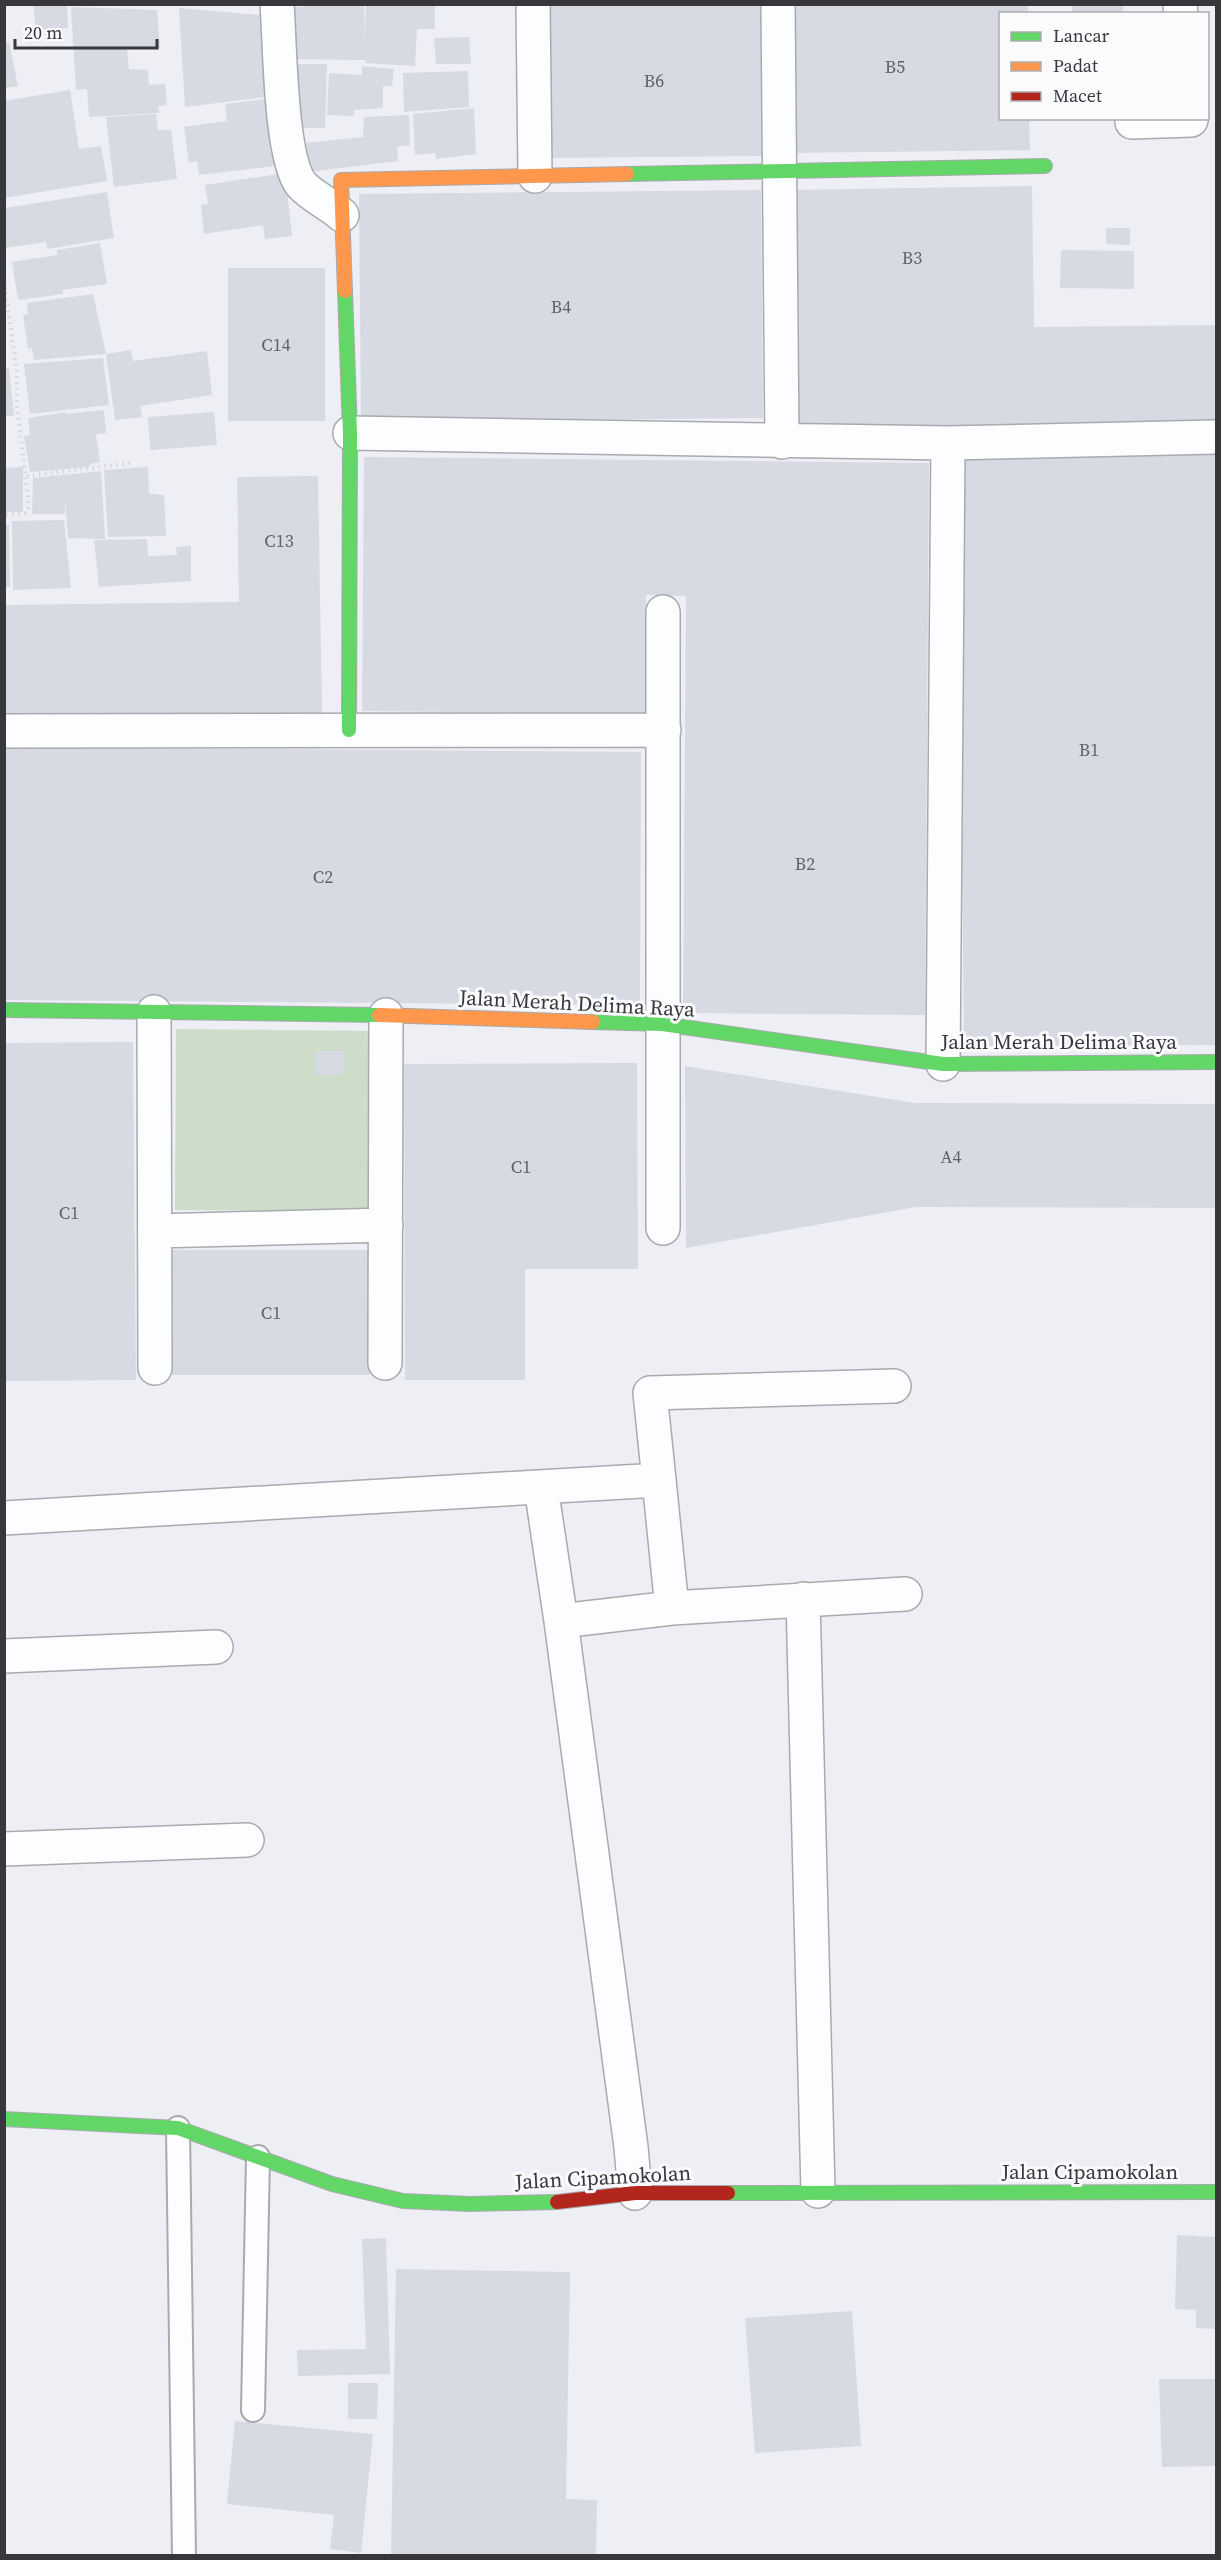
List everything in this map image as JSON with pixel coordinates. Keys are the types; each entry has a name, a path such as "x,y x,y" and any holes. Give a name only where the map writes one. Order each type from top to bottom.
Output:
{"street":[{"path":"278,4 283,99 288,149 293,167 301,184 342,215"},
{"path":"533,4 535,176"},
{"path":"778,4 782,442"},
{"path":"1132,122 1199,120"},
{"path":"349,730 350,433 341,180 1044,166"},
{"path":"350,433 948,443 1216,437"},
{"path":"943,1064 948,443"},
{"path":"663,612 663,1228"},
{"path":"4,730 664,730"},
{"name":"Jalan Merah Delima Raya","path":"4,1010 386,1015 662,1024 943,1064 1216,1062"},
{"path":"154,1012 155,1368"},
{"path":"385,1363 386,1015"},
{"path":"155,1232 386,1225"},
{"path":"672,1608 650,1393 894,1386"},
{"path":"4,1518 659,1480"},
{"path":"541,1487 561,1621 631,2147 635,2193"},
{"path":"561,1621 672,1608 905,1594"},
{"path":"803,1599 818,2191"},
{"path":"4,1656 216,1647"},
{"path":"4,1849 247,1840"},
{"name":"Jalan Cipamokolan","path":"4,2119 178,2128 332,2184 403,2201 470,2204 550,2203 635,2193 1216,2192"}],"lane":[{"path":"178,2128 184,2556"},
{"path":"253,2410 258,2157"}],"path":[{"path":"4,281 17,372 17,405 29,507 25,513 4,515"},
{"path":"27,476 130,463"}],"green space":[{"path":"176,1029 373,1031 372,1211 175,1210"}],"building":[{"path":"33,4 67,4 68,28 36,30"},
{"path":"303,4 364,4 365,39 366,4 435,4 435,29 417,29 415,66 365,63 366,60 283,59 279,7 303,7"},
{"path":"544,4 763,4 765,156 546,158"},
{"path":"789,4 1028,4 1028,12 999,12 999,120 1029,120 1030,150 790,153"},
{"path":"1072,4 1123,4 1123,12 1072,12"},
{"path":"71,7 157,10 160,48 127,49 129,69 148,70 149,85 165,84 167,105 158,106 159,113 89,117 87,89 76,90"},
{"path":"179,8 260,15 265,97 185,107"},
{"path":"469,37 471,64 436,64 434,38"},
{"path":"9,42 18,86 4,88 4,43"},
{"path":"288,64 327,64 325,128 288,128"},
{"path":"362,66 394,69 392,86 383,86 383,108 354,110 354,116 327,115 329,73 362,75"},
{"path":"468,71 469,107 404,112 403,73"},
{"path":"70,90 79,149 101,146 107,181 4,198 4,101"},
{"path":"273,98 270,128 276,166 199,175 197,161 189,163 184,127 227,121 225,104"},
{"path":"474,108 476,154 436,159 435,153 415,155 413,114"},
{"path":"156,114 158,130 171,130 177,179 114,187 106,117"},
{"path":"409,115 410,145 397,147 398,161 300,173 296,144 363,137 364,117"},
{"path":"285,173 292,236 265,239 263,225 204,234 201,205 208,204 205,185"},
{"path":"1032,186 1034,327 1216,325 1216,426 792,430 789,190"},
{"path":"761,190 763,418 361,422 359,194"},
{"path":"107,192 114,238 47,249 46,242 5,248 5,208"},
{"path":"1106,228 1130,228 1130,245 1106,244"},
{"path":"100,243 107,284 63,290 63,294 18,300 12,262 57,255 57,250"},
{"path":"1061,250 1134,251 1134,289 1060,288"},
{"path":"228,268 325,268 325,421 228,421"},
{"path":"93,294 106,354 34,360 32,348 28,349 23,315 28,314 27,303"},
{"path":"131,350 133,361 207,351 212,395 140,406 142,417 115,420 106,354"},
{"path":"103,358 109,405 30,414 24,364"},
{"path":"4,368 9,368 14,416 4,416"},
{"path":"104,410 106,433 96,435 100,462 90,464 90,467 30,472 24,436 30,435 28,418 66,412 66,414"},
{"path":"214,412 217,445 150,450 148,417"},
{"path":"1216,452 1216,1045 964,1047 958,454"},
{"path":"364,457 929,463 925,1015 683,1013 686,596 646,595 645,714 362,711"},
{"path":"23,467 23,512 5,512 5,468"},
{"path":"148,467 149,494 164,495 166,536 108,537 104,470"},
{"path":"101,471 105,539 68,538 65,498 65,514 32,514 33,478"},
{"path":"318,476 322,713 4,717 4,605 239,602 237,477"},
{"path":"64,520 71,588 13,590 12,521"},
{"path":"4,525 9,525 10,587 4,587"},
{"path":"147,539 148,556 177,555 176,547 191,546 191,581 99,587 94,540"},
{"path":"4,747 641,752 640,1005 4,1000"},
{"path":"133,1042 136,1380 4,1381 4,1043"},
{"path":"316,1051 344,1051 344,1074 316,1075"},
{"path":"637,1063 638,1269 525,1269 525,1380 405,1380 404,1064"},
{"path":"685,1066 915,1103 1216,1104 1216,1208 916,1207 686,1248"},
{"path":"172,1250 370,1250 370,1375 172,1375"},
{"path":"1177,2235 1216,2237 1216,2329 1196,2328 1196,2310 1175,2309"},
{"path":"386,2238 390,2374 298,2376 297,2350 366,2349 362,2239"},
{"path":"396,2269 570,2272 566,2499 597,2500 596,2556 391,2556"},
{"path":"852,2311 861,2446 755,2453 745,2318"},
{"path":"1159,2379 1216,2379 1216,2466 1162,2467"},
{"path":"348,2383 378,2383 377,2419 348,2419"},
{"path":"235,2421 373,2434 361,2553 330,2549 334,2515 227,2504"}],"traffic: fast":[{"path":"627,174 1045,166"},
{"path":"345,291 350,433 349,730"},
{"path":"4,1010 379,1015"},
{"path":"593,1022 662,1024 943,1064 1216,1062"},
{"path":"4,2119 178,2128 332,2184 403,2201 470,2204 557,2202"},
{"path":"728,2193 1216,2192"}],"traffic: slow":[{"path":"345,291 341,180 627,174"},
{"path":"379,1015 593,1022"}],"traffic: jam":[{"path":"557,2202 635,2193 728,2193"}]}
